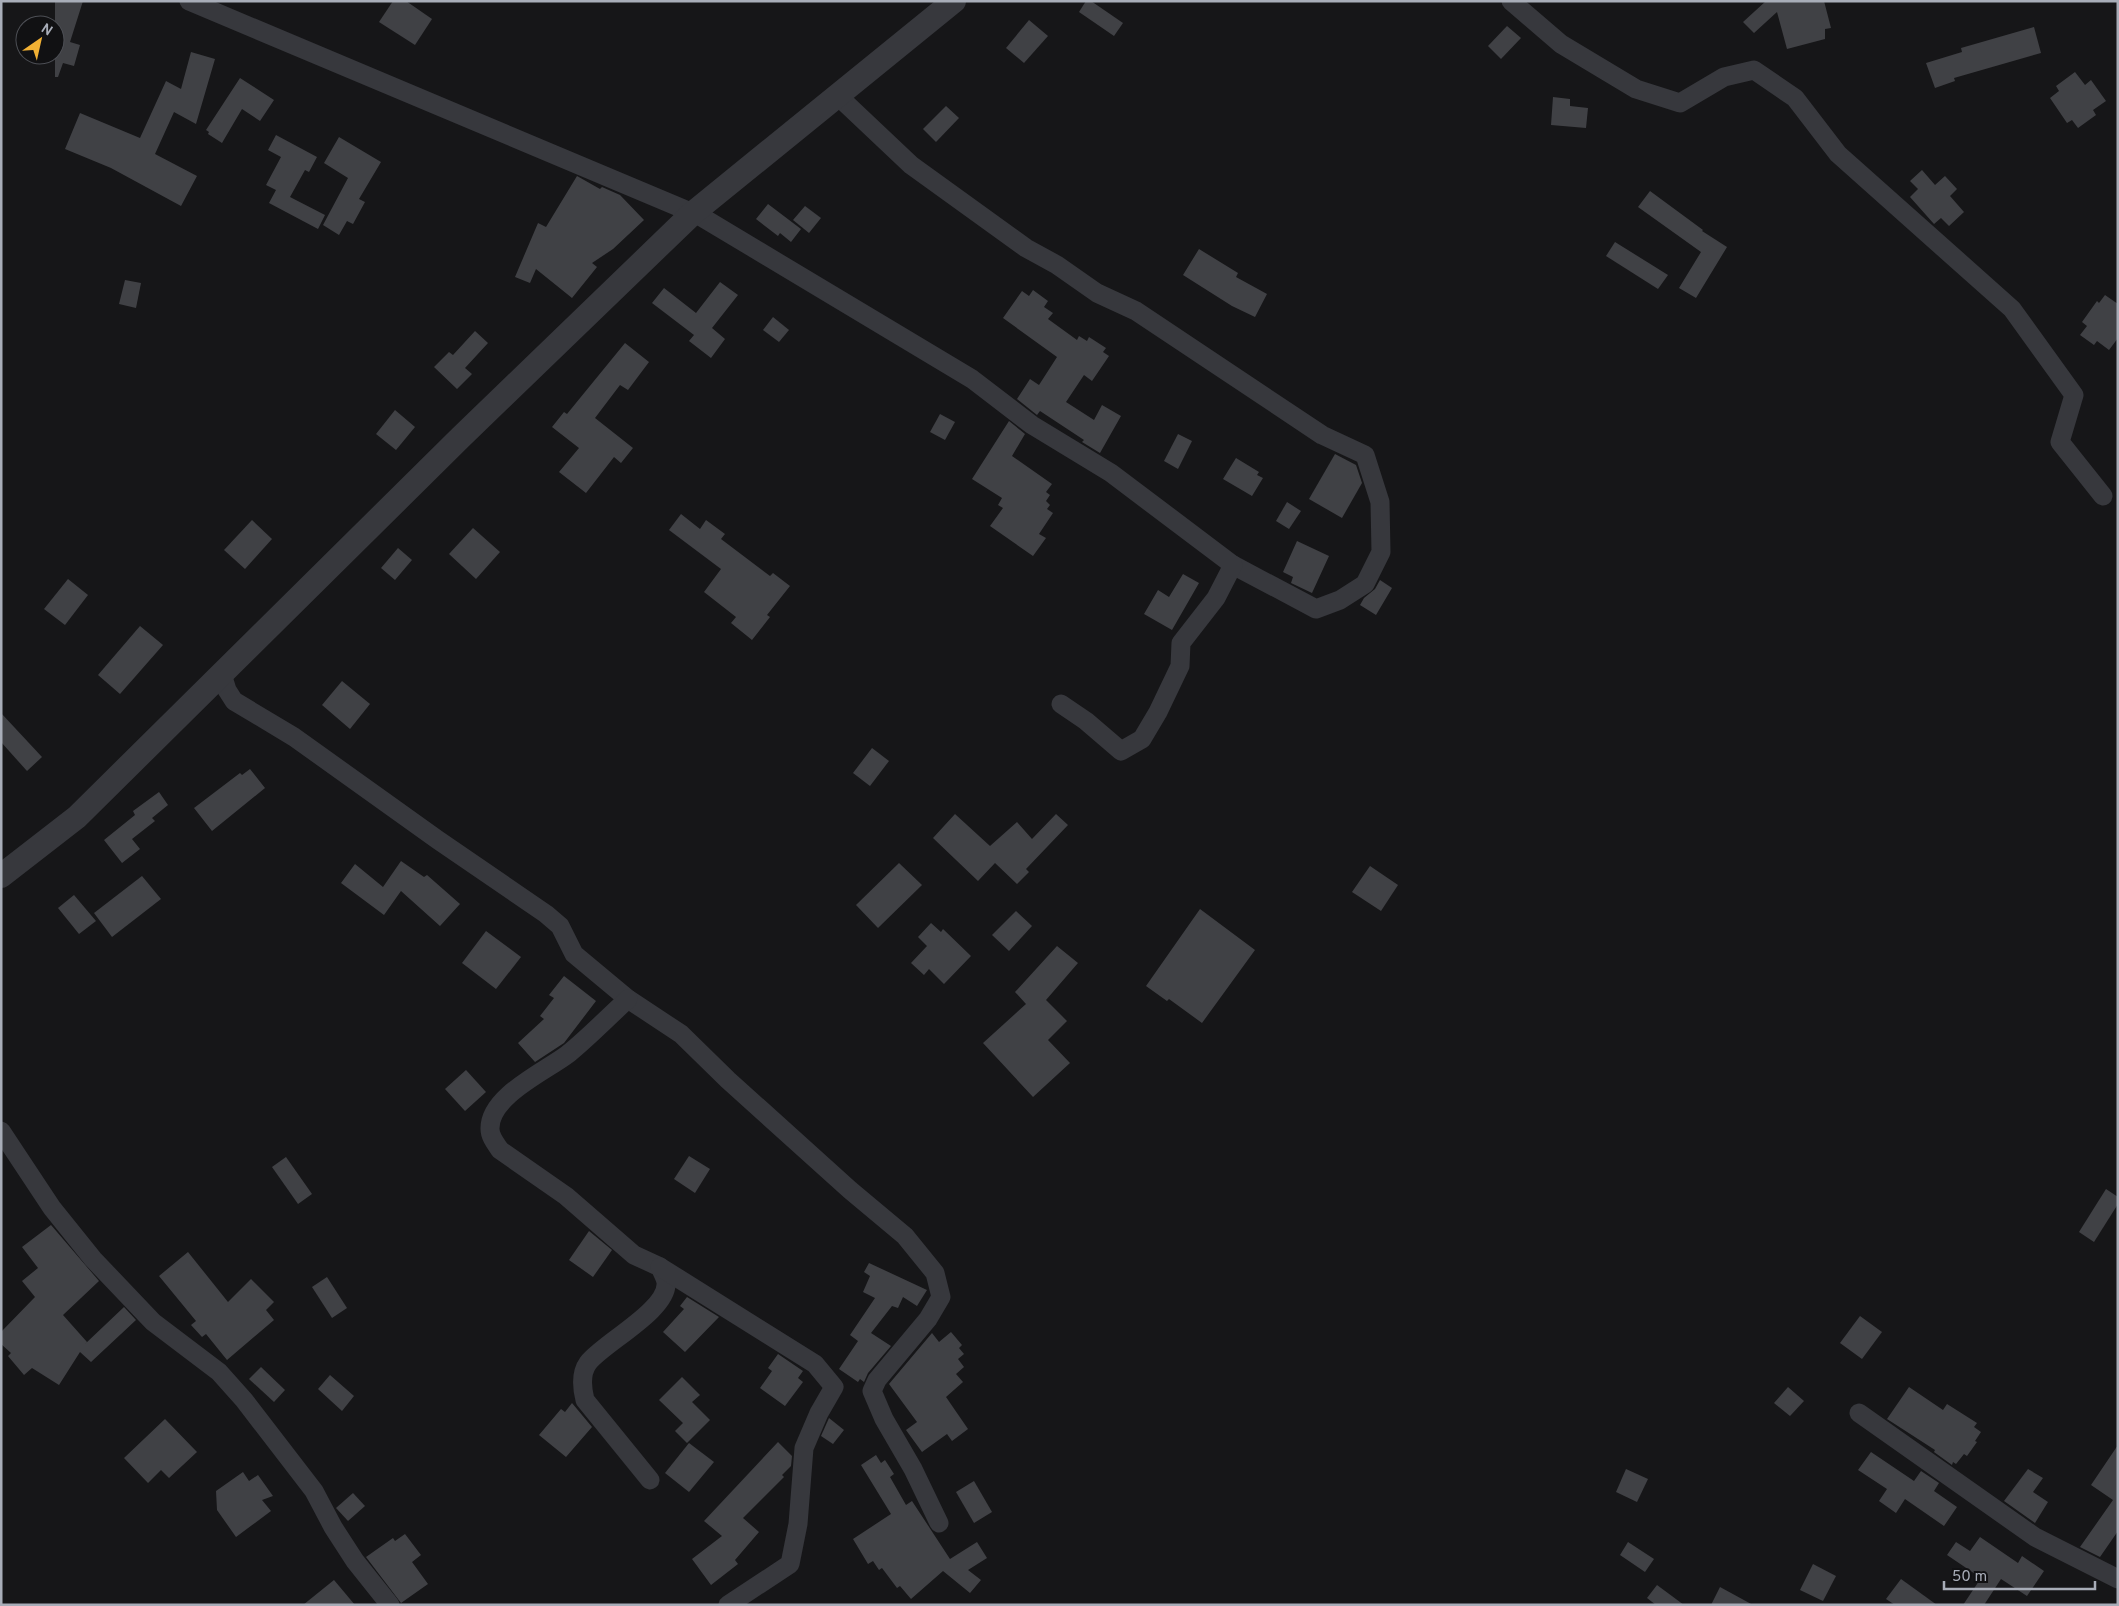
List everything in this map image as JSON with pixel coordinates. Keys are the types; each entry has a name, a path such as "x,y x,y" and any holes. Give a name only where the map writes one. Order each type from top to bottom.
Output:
{"street":[{"path":"189,1 694,213 972,379 1032,425 1111,473 1233,565 1316,609 1340,600 1365,584 1381,552 1380,502 1365,455 1322,435 1136,312 1097,293 1057,265 1026,248 911,165 838,96"},
{"path":"1,876 78,817 454,444 694,213 954,1"},
{"path":"1511,1 1561,44 1636,89 1680,103 1724,77 1754,70 1795,98 1838,154 2012,309 2074,395 2060,442 2102,496"},
{"path":"1061,704 1086,721 1121,751 1142,739 1158,712 1180,666 1181,642 1216,598 1233,565"},
{"path":"222,674 227,690 234,701 294,737 438,840 546,914 560,926 574,954 628,999 681,1034 728,1080 850,1190 905,1236 935,1273 941,1297 928,1319 877,1380 872,1391 884,1419 913,1469 939,1523"},
{"path":"628,999 568,1054 511,1092 493,1115 490,1130 500,1150 566,1196 634,1255 660,1267 814,1364 834,1387 819,1413 804,1448 798,1524 790,1564 728,1605"},
{"path":"1,1131 52,1208 93,1259 153,1322 218,1372 244,1400 314,1491 350,1554 390,1605"},
{"path":"650,1480 585,1400 581,1384 588,1364 640,1321 664,1296 666,1282 660,1267"},
{"path":"1859,1413 2036,1537 2118,1579"}],"building":[{"path":"55,1 83,1 70,42 80,45 74,66 65,64 65,15 55,15"},
{"path":"393,1 406,1 432,19 415,45 379,22"},
{"path":"1086,1 1091,1 1123,23 1114,36 1079,12"},
{"path":"1766,1 1824,1 1831,28 1825,29 1825,39 1787,49 1777,12 1754,33 1743,22"},
{"path":"1029,20 1048,36 1024,63 1006,48"},
{"path":"1507,26 1521,38 1501,59 1488,46"},
{"path":"2034,27 2041,53 1954,78 1955,81 1935,88 1926,63 1962,52 1961,48"},
{"path":"191,52 215,59 196,124 174,112 155,154 197,176 181,206 111,168 65,149 80,113 140,138 166,81 181,89"},
{"path":"55,65 62,65 58,77 55,77"},
{"path":"2075,72 2085,85 2091,80 2106,101 2093,110 2096,115 2078,128 2072,120 2067,123 2050,98 2059,91 2056,86"},
{"path":"240,78 274,100 260,121 242,109 222,143 208,134 209,132 206,130"},
{"path":"1553,97 1570,99 1570,106 1588,108 1586,128 1551,125"},
{"path":"946,106 959,118 936,142 923,129"},
{"path":"276,135 317,157 309,172 305,170 290,197 325,215 318,229 269,203 276,190 266,185 281,157 268,150"},
{"path":"339,137 381,162 359,199 365,202 353,224 347,221 339,235 323,225 348,178 324,163"},
{"path":"1922,170 1935,185 1945,176 1957,189 1950,196 1964,212 1949,226 1941,218 1934,224 1910,197 1918,189 1910,181"},
{"path":"577,176 600,189 602,187 620,195 644,220 613,249 592,263 597,267 572,298 536,269 530,283 515,277 538,223 546,227"},
{"path":"1650,191 1702,231 1727,247 1696,298 1679,288 1701,252 1638,207"},
{"path":"768,204 801,229 791,242 780,233 778,236 756,219"},
{"path":"805,206 821,218 809,233 793,220"},
{"path":"1615,242 1668,275 1658,289 1606,256"},
{"path":"1199,249 1238,273 1236,277 1267,294 1255,317 1232,306 1183,275"},
{"path":"125,280 141,283 136,308 119,304"},
{"path":"720,282 738,295 712,328 725,339 711,358 689,341 694,335 652,303 664,288 696,313"},
{"path":"1033,290 1048,301 1044,307 1053,313 1048,319 1077,340 1079,336 1087,341 1089,337 1106,348 1103,352 1109,356 1092,381 1084,375 1066,402 1094,420 1102,405 1121,416 1100,453 1040,411 1037,415 1017,399 1030,379 1039,385 1057,357 1003,318 1022,291 1029,296"},
{"path":"2105,295 2118,304 2118,338 2109,350 2097,341 2094,345 2080,335 2087,326 2082,322 2097,301 2099,303"},
{"path":"773,317 789,330 779,342 763,330"},
{"path":"475,331 488,343 465,368 472,374 457,389 434,367 449,352 453,355"},
{"path":"625,343 649,362 628,390 620,385 595,418 633,448 621,463 614,457 586,493 559,472 579,448 552,427 564,412 567,414"},
{"path":"395,410 415,427 396,450 376,434"},
{"path":"940,414 955,422 945,440 930,432"},
{"path":"1009,421 1025,434 1012,456 1052,484 1046,492 1050,495 1046,501 1050,505 1047,509 1053,513 1039,534 1046,538 1033,556 990,526 1003,508 998,505 1002,498 972,479"},
{"path":"1178,434 1192,441 1178,469 1164,461"},
{"path":"1335,454 1356,465 1362,483 1342,518 1309,499"},
{"path":"1236,458 1259,472 1257,475 1263,478 1252,496 1223,479"},
{"path":"1287,502 1301,511 1289,529 1276,521"},
{"path":"681,514 700,529 706,520 725,534 721,539 770,576 773,573 790,586 767,615 770,617 752,640 731,623 736,617 704,592 721,569 669,530"},
{"path":"252,520 272,539 245,569 224,550"},
{"path":"473,528 500,552 476,579 449,554"},
{"path":"1297,541 1329,556 1312,593 1291,583 1293,577 1283,572"},
{"path":"398,548 412,560 395,580 381,568"},
{"path":"1183,574 1199,583 1172,630 1144,614 1158,590 1169,597"},
{"path":"68,579 88,595 65,625 44,609"},
{"path":"1380,580 1392,588 1376,615 1360,605 1364,598 1375,589"},
{"path":"140,626 163,645 120,694 98,675"},
{"path":"342,681 370,704 350,729 322,705"},
{"path":"1,713 42,757 27,771 1,742"},
{"path":"872,748 889,761 870,786 853,773"},
{"path":"250,769 265,788 212,831 194,808 240,773 242,775"},
{"path":"159,792 168,805 152,818 155,821 132,839 140,849 122,863 104,840 135,815 133,811"},
{"path":"955,814 990,846 1017,822 1032,839 1056,814 1068,825 1026,869 1029,872 1017,884 995,863 978,881 933,838"},
{"path":"401,861 424,877 427,875 460,904 440,926 401,891 384,915 341,883 355,864 383,887"},
{"path":"899,863 922,885 878,928 856,905"},
{"path":"1370,866 1398,885 1381,911 1352,892"},
{"path":"142,876 161,899 112,937 94,913"},
{"path":"74,895 96,921 79,934 58,908"},
{"path":"1200,909 1255,950 1202,1023 1169,999 1167,1001 1146,986"},
{"path":"1016,911 1032,926 1009,951 992,935"},
{"path":"931,923 941,932 943,929 971,956 944,984 929,969 924,975 911,963 927,946 918,937"},
{"path":"486,931 521,957 496,989 462,963"},
{"path":"1057,946 1078,963 1046,1000 1067,1021 1048,1040 1070,1063 1033,1097 983,1043 1026,1004 1015,992"},
{"path":"564,976 596,1001 564,1043 535,1062 518,1043 544,1019 540,1016 554,998 549,995"},
{"path":"466,1070 486,1092 465,1111 445,1089"},
{"path":"689,1156 710,1169 695,1193 674,1179"},
{"path":"286,1157 312,1194 298,1204 272,1167"},
{"path":"2106,1189 2118,1197 2118,1204 2094,1242 2079,1232"},
{"path":"51,1225 99,1281 63,1315 87,1342 85,1344 124,1307 136,1320 91,1362 80,1352 59,1385 32,1368 24,1375 8,1356 11,1353 1,1344 1,1332 35,1297 22,1281 38,1268 22,1247"},
{"path":"589,1231 612,1250 593,1277 569,1260"},
{"path":"188,1252 228,1302 251,1279 274,1302 266,1310 274,1320 227,1360 206,1334 202,1337 191,1325 196,1321 159,1276"},
{"path":"869,1263 927,1290 917,1306 903,1297 898,1308 892,1306 871,1333 891,1346 868,1373 864,1382 860,1379 858,1382 839,1369 858,1341 850,1335 875,1298 863,1292 870,1276 864,1272"},
{"path":"327,1277 347,1308 332,1318 312,1287"},
{"path":"687,1297 719,1317 685,1352 663,1332 684,1309 680,1306"},
{"path":"1860,1316 1882,1332 1862,1359 1840,1343"},
{"path":"951,1332 962,1345 959,1348 964,1354 958,1359 964,1367 956,1374 963,1382 946,1397 968,1429 952,1441 947,1434 922,1452 906,1430 917,1422 889,1384 932,1333 939,1342"},
{"path":"778,1354 803,1371 798,1378 803,1382 785,1406 760,1388 772,1371 768,1368"},
{"path":"261,1367 285,1390 274,1402 249,1379"},
{"path":"330,1375 354,1396 342,1411 318,1389"},
{"path":"682,1377 700,1395 692,1402 710,1420 687,1443 675,1431 683,1423 659,1400"},
{"path":"1788,1387 1804,1401 1790,1416 1774,1403"},
{"path":"1909,1387 1943,1410 1947,1404 1977,1423 1974,1427 1981,1432 1975,1441 1977,1442 1967,1456 1964,1454 1956,1464 1953,1462 1952,1465 1934,1452 1935,1450 1887,1419"},
{"path":"572,1403 592,1427 566,1457 539,1435 561,1409 565,1412"},
{"path":"829,1418 844,1430 833,1444 821,1436"},
{"path":"165,1419 197,1452 169,1478 161,1470 148,1483 124,1458"},
{"path":"778,1442 792,1456 791,1466 782,1475 784,1477 743,1518 759,1532 735,1560 738,1564 711,1585 692,1559 722,1536 704,1521"},
{"path":"689,1443 714,1462 689,1492 665,1473"},
{"path":"2118,1445 2118,1531 2100,1557 2080,1547 2113,1500 2091,1485"},
{"path":"1871,1452 1914,1481 1921,1471 1939,1483 1934,1491 1957,1507 1944,1526 1905,1499 1896,1513 1879,1501 1887,1489 1858,1470"},
{"path":"876,1455 881,1463 885,1460 894,1474 890,1477 906,1505 912,1501 950,1559 977,1542 987,1558 968,1570 981,1580 970,1593 943,1571 911,1599 900,1586 897,1588 882,1568 879,1570 873,1561 868,1564 853,1539 891,1514 861,1465"},
{"path":"1626,1469 1648,1479 1637,1502 1616,1492"},
{"path":"2028,1469 2043,1478 2033,1492 2048,1502 2035,1523 2004,1501"},
{"path":"243,1472 249,1481 258,1475 273,1496 262,1500 271,1511 236,1537 217,1510 216,1491"},
{"path":"974,1481 992,1512 974,1523 956,1492"},
{"path":"353,1493 365,1506 348,1521 336,1508"},
{"path":"405,1534 421,1555 412,1562 428,1584 401,1603 366,1557 393,1538 395,1541"},
{"path":"1980,1537 2018,1563 2022,1556 2044,1571 2027,1596 2001,1579 1984,1605 1963,1605 1981,1578 1947,1555 1956,1542 1970,1551"},
{"path":"1628,1542 1654,1559 1645,1572 1620,1555"},
{"path":"1813,1564 1836,1576 1823,1601 1800,1590"},
{"path":"1901,1579 1937,1605 1895,1605 1886,1599"},
{"path":"334,1580 355,1605 303,1605"},
{"path":"1657,1585 1684,1605 1656,1605 1647,1598"},
{"path":"1720,1587 1753,1605 1711,1605"}]}
